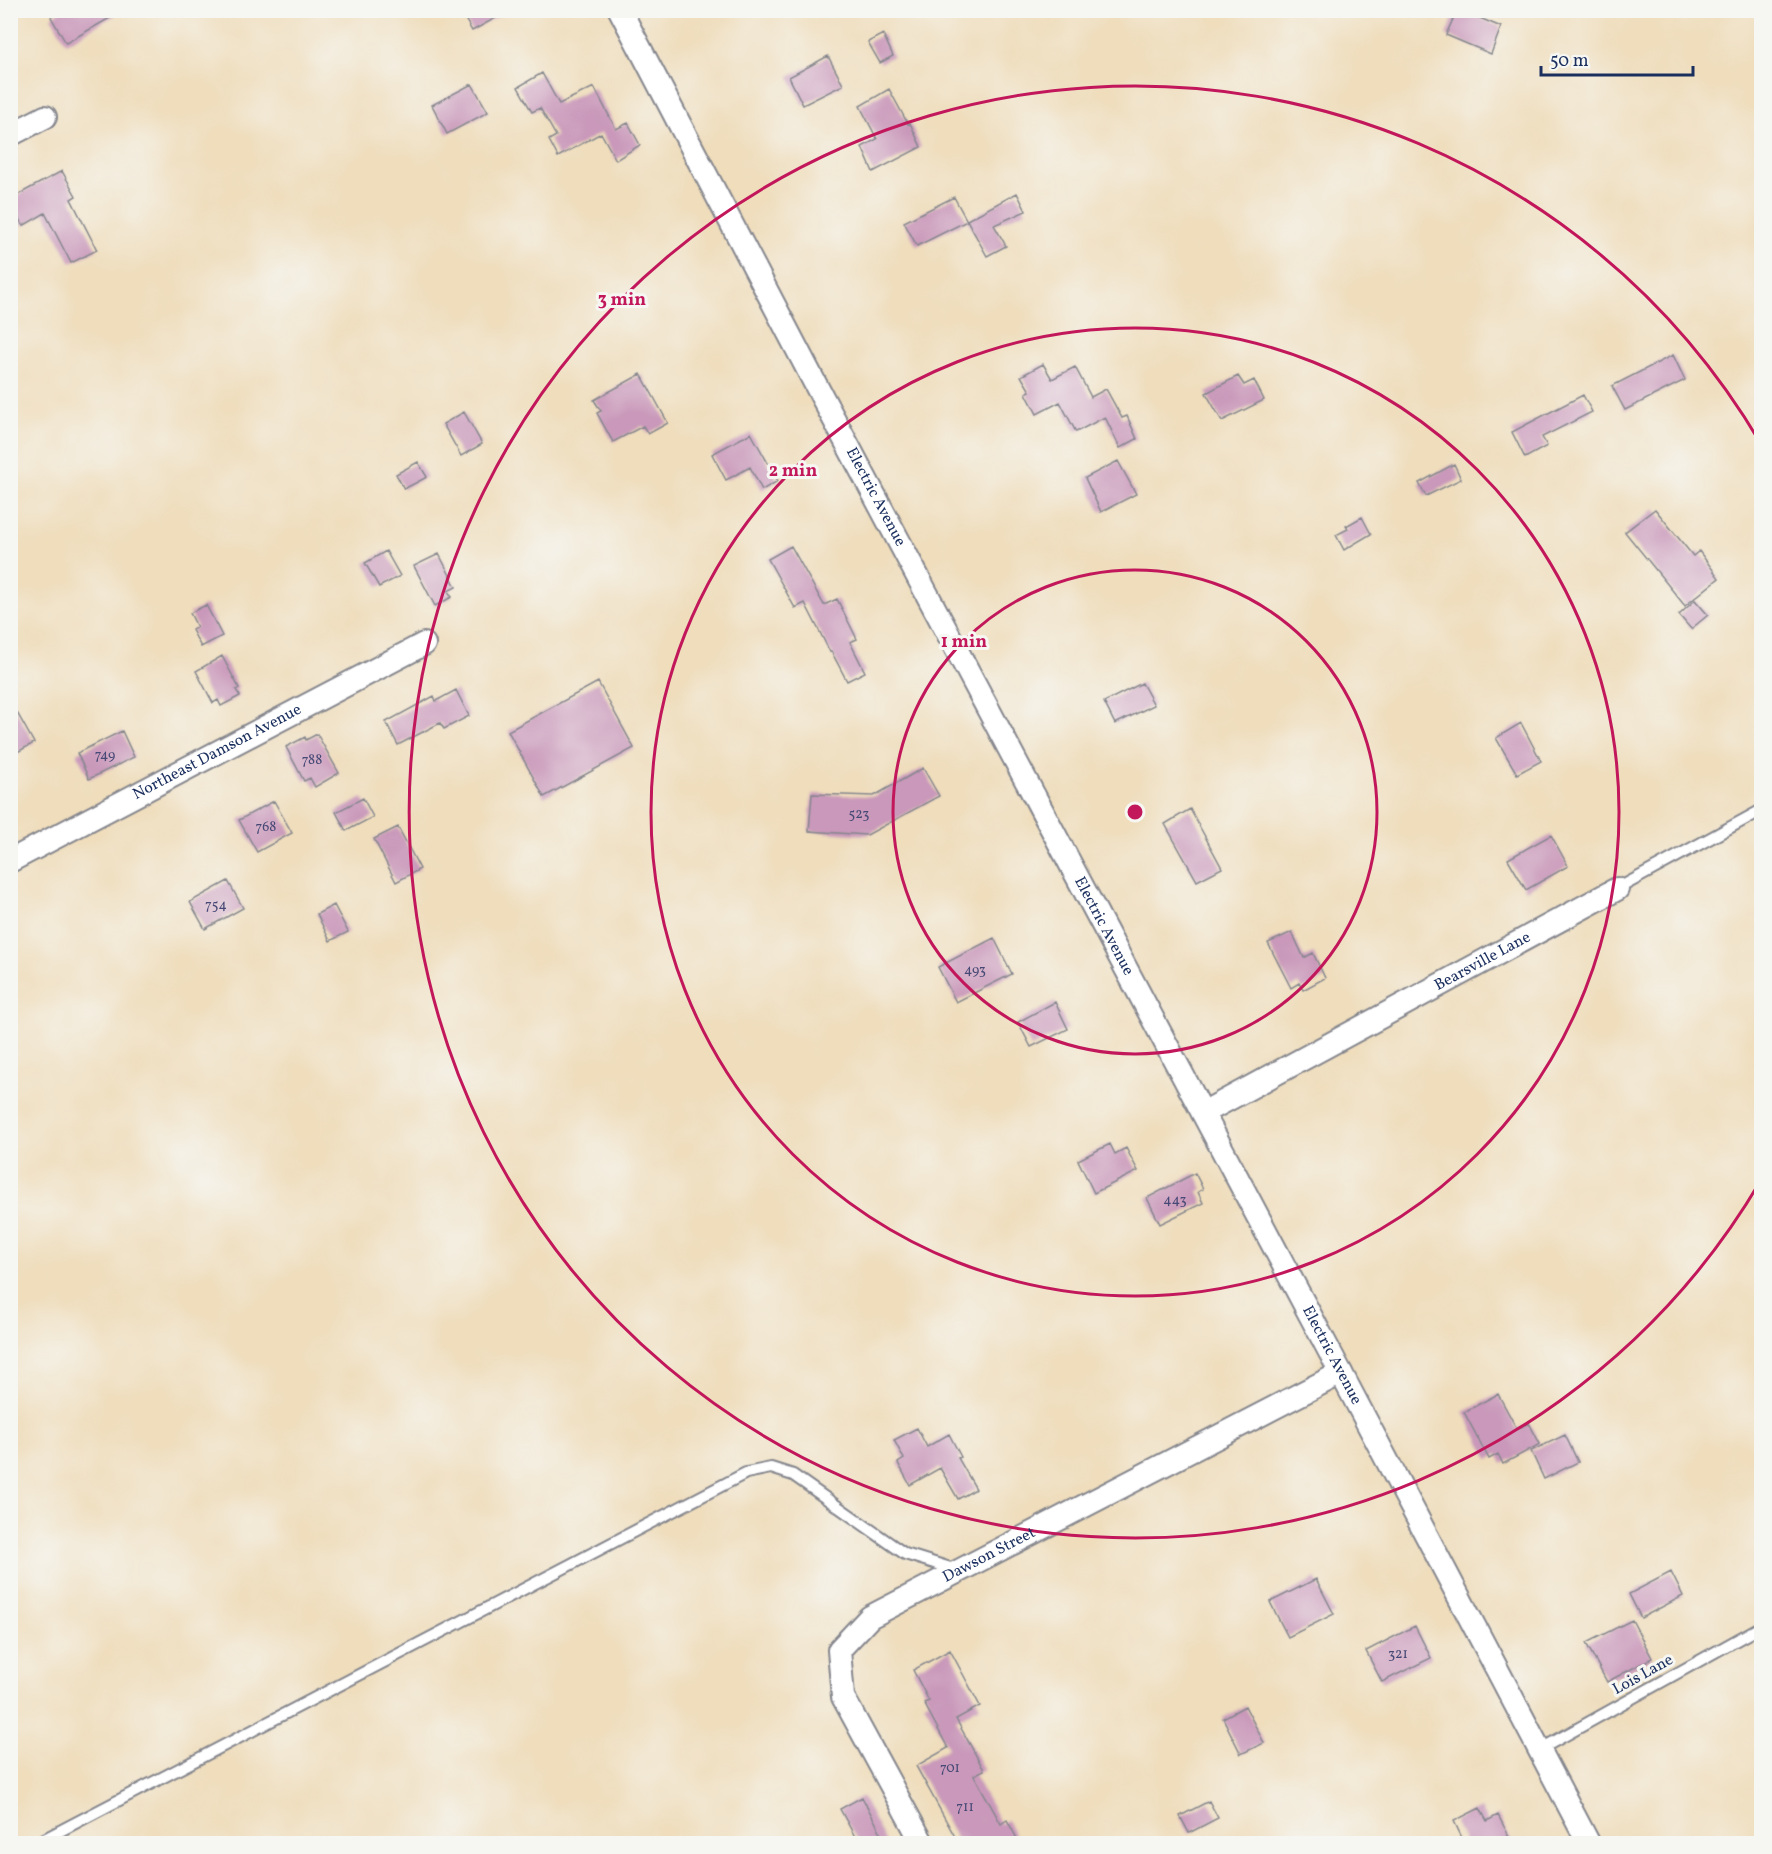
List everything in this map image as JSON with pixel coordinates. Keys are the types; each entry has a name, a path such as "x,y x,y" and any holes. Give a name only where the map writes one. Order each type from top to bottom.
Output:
{"street":[{"name":"Electric Avenue","path":"620,10 830,412 1341,1373 1588,1844"},
{"path":"10,135 45,117"},
{"name":"Northeast Damson Avenue","path":"10,861 424,644"},
{"name":"Bearsville Lane","path":"1203,1113 1617,889"},
{"name":"Dawson Street","path":"923,1844 843,1698 839,1650 870,1617 1341,1373"}],"lane":[{"name":"Bearsville Lane","path":"1617,889 1761,810"},
{"path":"35,1844 746,1473 771,1468 793,1475 905,1554 960,1571"},
{"name":"Lois Lane","path":"1539,1750 1761,1626"}],"building":[{"path":"62,10 124,10 66,43 51,17"},
{"path":"460,10 510,10 472,31"},
{"path":"1457,10 1501,27 1491,54 1446,35"},
{"path":"883,34 893,56 880,63 868,42"},
{"path":"828,56 843,85 803,105 789,77"},
{"path":"542,73 559,104 594,87 616,129 628,123 640,145 616,160 601,133 558,157 549,140 556,136 540,108 532,112 518,87"},
{"path":"472,84 488,112 447,134 432,105"},
{"path":"889,89 908,124 910,123 921,147 873,172 862,147 877,139 860,106"},
{"path":"62,171 76,196 71,199 97,250 71,263 45,213 23,226 10,203 10,199"},
{"path":"1017,193 1026,211 994,225 1006,246 987,256 967,220"},
{"path":"954,197 967,221 917,246 904,222"},
{"path":"1673,355 1685,380 1625,410 1612,386"},
{"path":"1043,364 1052,379 1075,367 1091,397 1106,389 1122,418 1127,416 1137,439 1120,448 1105,417 1076,432 1060,402 1037,414 1026,393 1030,391 1021,376"},
{"path":"641,374 668,423 648,434 643,426 613,442 597,413 601,411 594,400"},
{"path":"1238,376 1244,385 1254,380 1264,400 1222,421 1206,393"},
{"path":"1583,395 1592,412 1542,437 1547,446 1525,458 1512,432"},
{"path":"464,412 482,444 461,456 443,424"},
{"path":"751,433 778,481 762,490 750,467 726,480 712,454"},
{"path":"1118,461 1136,494 1101,512 1085,478"},
{"path":"418,462 427,477 404,489 396,474"},
{"path":"1454,464 1461,479 1426,496 1419,483"},
{"path":"1655,509 1693,556 1699,551 1719,578 1685,606 1625,532"},
{"path":"1362,517 1371,534 1344,550 1336,535 1348,529 1346,526"},
{"path":"791,546 824,605 837,599 857,639 850,642 865,672 847,681 805,603 795,608 768,559"},
{"path":"386,551 400,576 379,587 365,563"},
{"path":"439,554 456,587 448,591 452,597 435,606 414,566"},
{"path":"1695,600 1708,615 1691,629 1679,615"},
{"path":"206,605 222,636 201,647 192,630 197,627 190,613"},
{"path":"222,656 239,688 236,690 240,696 221,706 218,700 213,703 196,671"},
{"path":"598,682 634,748 544,797 508,731"},
{"path":"1142,683 1154,705 1115,724 1104,702"},
{"path":"456,690 469,716 444,729 440,723 398,745 386,722 434,696 436,701"},
{"path":"10,700 34,743 10,756"},
{"path":"1521,723 1541,761 1517,774 1496,738"},
{"path":"122,731 134,757 89,779 77,753"},
{"path":"317,734 339,773 315,787 310,778 304,781 286,747 305,737 306,740"},
{"path":"923,768 939,796 867,835 809,831 812,794 874,796"},
{"path":"363,798 373,817 346,831 336,812"},
{"path":"274,801 292,833 257,852 239,820"},
{"path":"1190,809 1222,868 1197,881 1165,824"},
{"path":"398,827 420,869 396,882 374,839"},
{"path":"1551,835 1568,866 1526,890 1508,859"},
{"path":"228,881 243,908 205,929 190,902"},
{"path":"334,905 348,932 330,941 317,914"},
{"path":"1292,932 1304,958 1313,953 1325,978 1303,990 1299,983 1291,988 1268,943"},
{"path":"994,938 1012,974 956,1002 938,967"},
{"path":"1055,1002 1068,1029 1031,1047 1018,1022"},
{"path":"1110,1144 1115,1154 1126,1148 1138,1171 1094,1193 1078,1160"},
{"path":"1195,1173 1203,1189 1198,1192 1203,1203 1160,1224 1147,1198"},
{"path":"1498,1394 1517,1429 1529,1423 1540,1444 1503,1464 1498,1454 1489,1459 1464,1412"},
{"path":"917,1428 927,1447 949,1434 961,1457 958,1458 976,1489 958,1499 940,1468 910,1485 898,1463 904,1459 894,1440"},
{"path":"1565,1435 1578,1462 1544,1479 1531,1451"},
{"path":"1671,1572 1683,1596 1641,1618 1629,1594"},
{"path":"1316,1579 1334,1614 1288,1637 1270,1602"},
{"path":"1632,1620 1652,1658 1607,1682 1586,1643"},
{"path":"1415,1626 1431,1658 1382,1682 1366,1651"},
{"path":"950,1650 980,1706 956,1719 984,1770 974,1775 1001,1824 1007,1820 1020,1844 959,1844 916,1766 948,1748 924,1703 929,1701 913,1670"},
{"path":"1245,1706 1264,1743 1241,1754 1223,1718"},
{"path":"862,1797 887,1844 859,1844 840,1809"},
{"path":"1209,1801 1218,1818 1189,1833 1180,1816"},
{"path":"1480,1808 1487,1821 1498,1815 1513,1844 1465,1844 1454,1821"}]}
